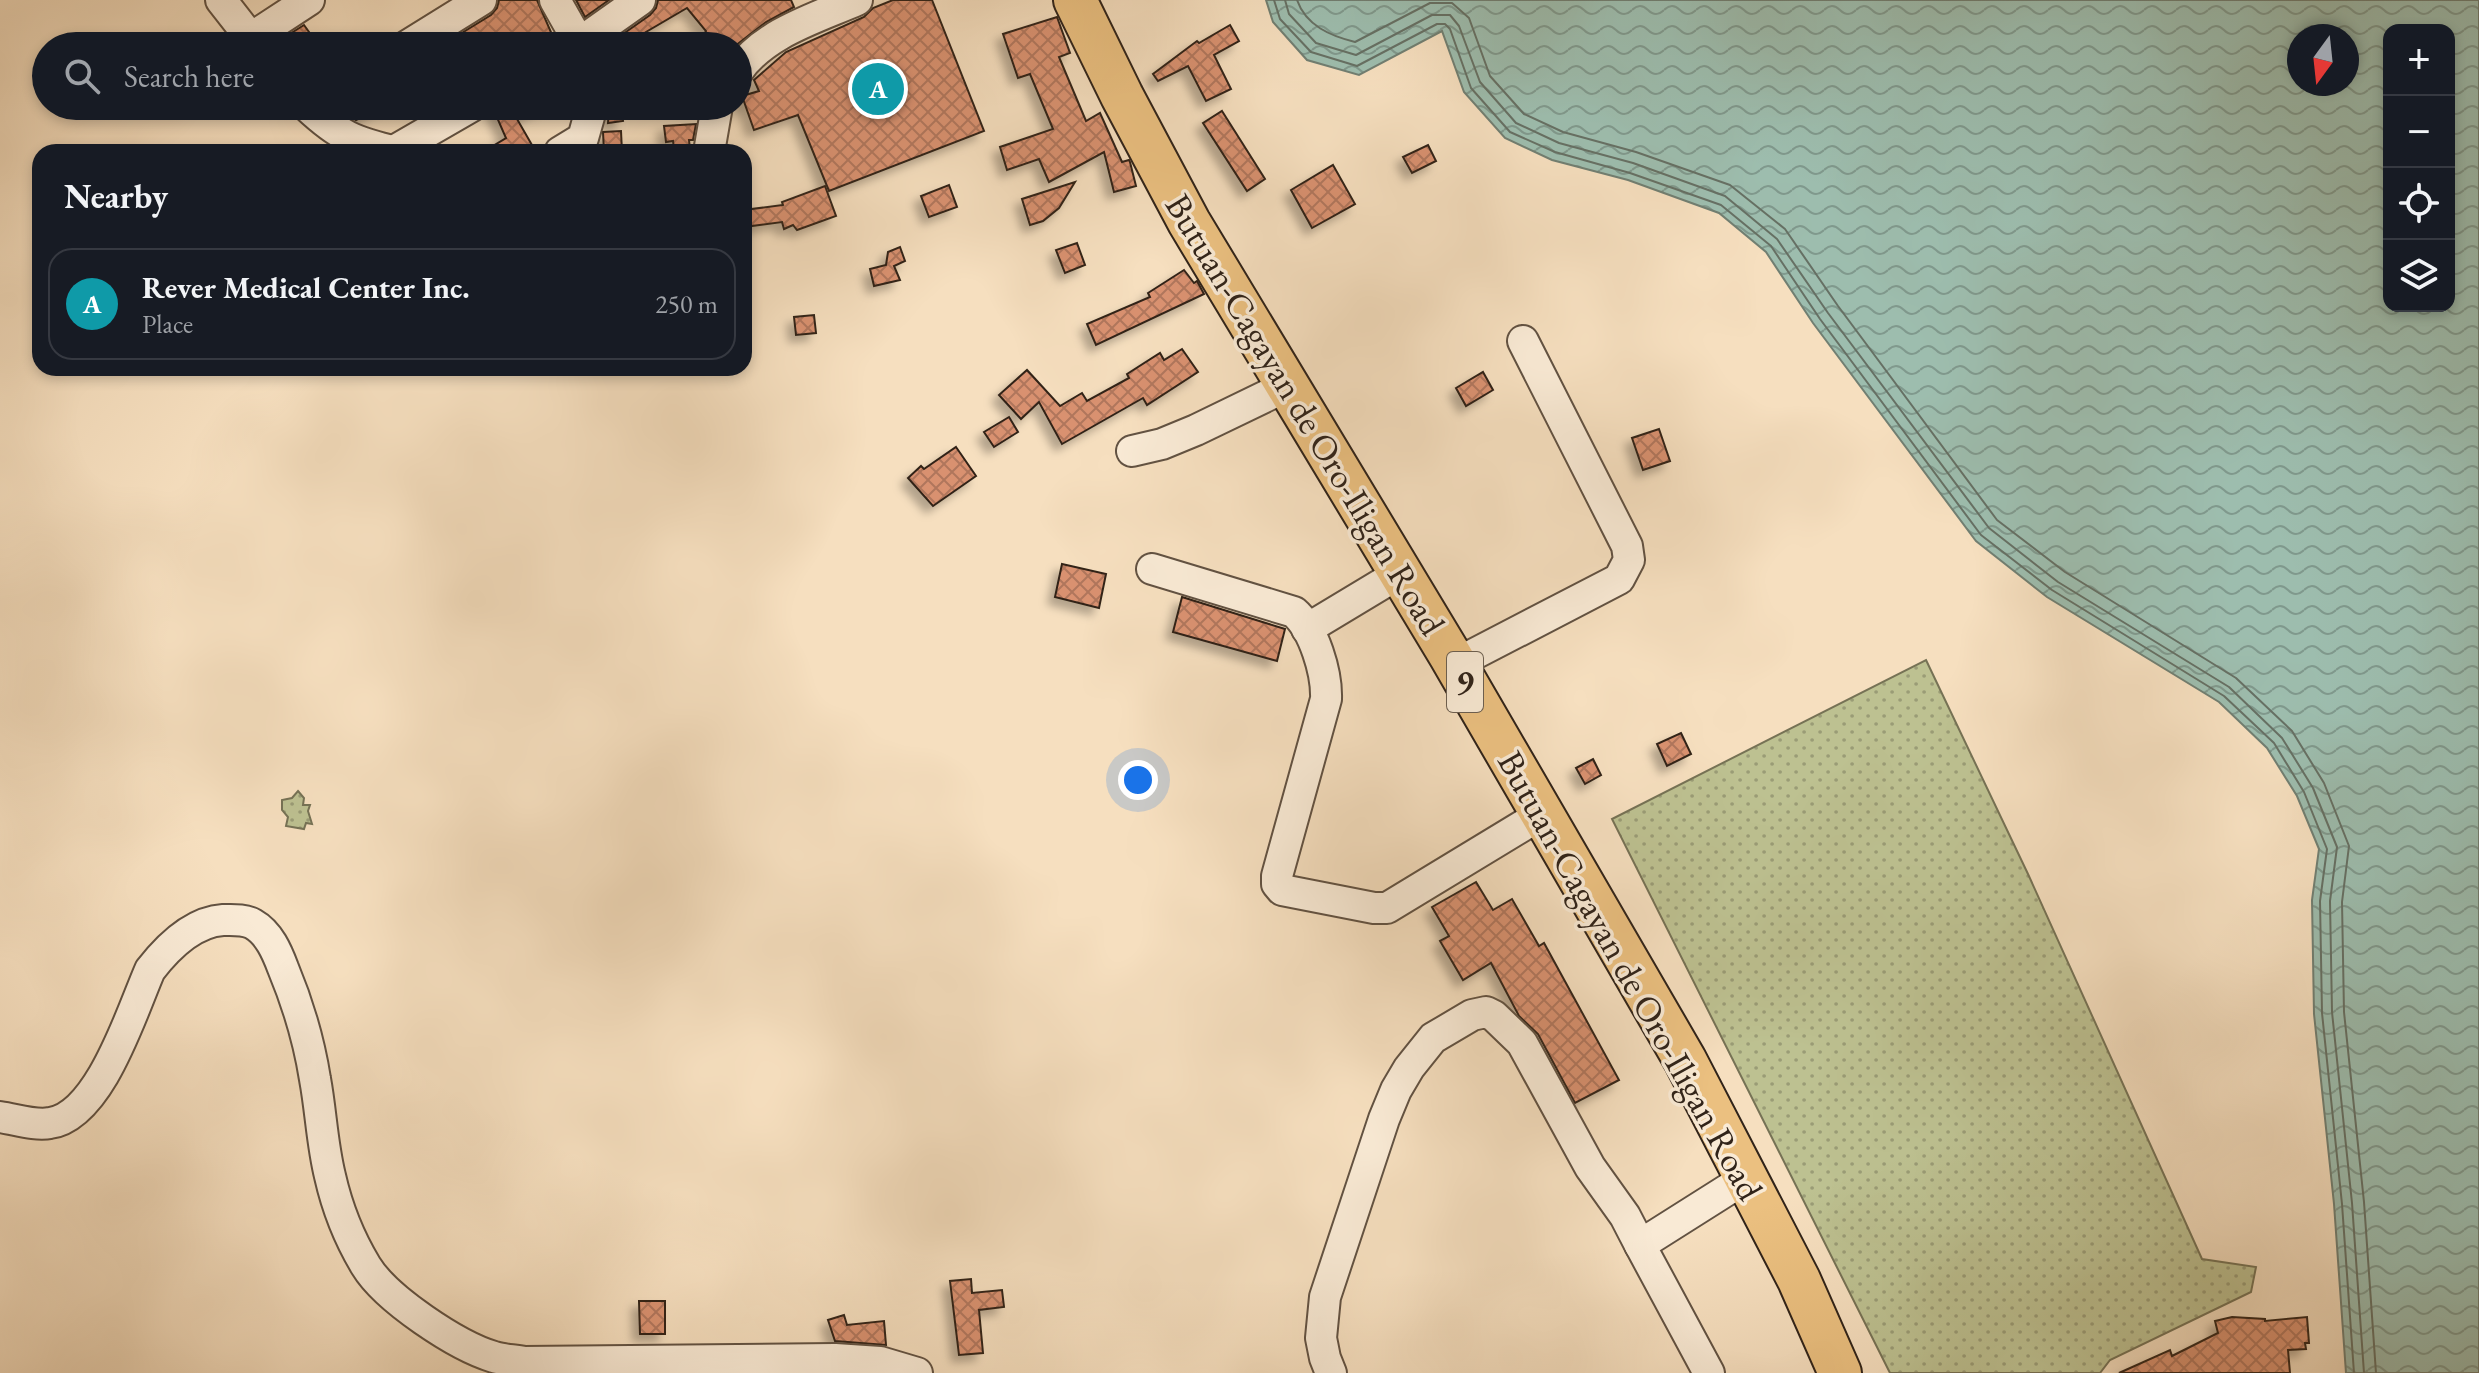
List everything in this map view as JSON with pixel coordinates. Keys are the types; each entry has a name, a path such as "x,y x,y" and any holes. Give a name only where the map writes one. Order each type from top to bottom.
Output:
{"highway":[{"name":"Butuan-Cagayan de Oro-Iligan Road","path":"1075,0 1189,222 1455,664 1685,1060 1799,1280 1840,1373"}],"street":[{"path":"221,0 246,32"},
{"path":"267,32 309,0"},
{"path":"430,32 481,0"},
{"path":"555,0 572,32"},
{"path":"597,32 640,0"},
{"path":"752,54 796,27 857,0"},
{"path":"322,120 349,139 367,144"},
{"path":"408,144 449,120"},
{"path":"573,144 583,138 590,120"},
{"path":"710,144 715,120"},
{"path":"1455,664 1619,579 1629,560 1627,546 1523,341"},
{"path":"1132,451 1162,444 1196,430 1287,386"},
{"path":"1152,569 1294,612 1303,620 1323,666 1327,682 1326,699 1277,876 1277,884 1282,890 1387,908 1542,814"},
{"path":"1307,629 1400,573"},
{"path":"0,1117 50,1124 70,1116 87,1102 103,1077 150,970 161,955 174,942 215,921 251,922 265,934 278,955 298,1005 316,1080 329,1174 338,1208 352,1240 368,1269 396,1298 435,1329 493,1357 524,1362 835,1359 880,1362 917,1373"},
{"path":"1331,1373 1321,1338 1325,1297 1384,1119 1402,1079 1433,1038 1472,1015 1486,1012 1522,1043 1590,1167 1625,1216 1709,1373"},
{"path":"1640,1245 1746,1178"}],"green space":[{"path":"1926,660 2028,874 2202,1259 2256,1267 2251,1292 2110,1360 2100,1373 1890,1373 1612,819"},
{"path":"298,791 304,798 303,805 310,805 308,811 312,824 306,823 304,829 286,826 288,817 282,810 282,800 292,798"}],"water":[{"path":"1266,0 2479,0 2479,1373 2346,1373 2334,1204 2314,1014 2312,900 2319,849 2297,796 2267,748 2219,702 2047,597 1976,541 1813,323 1766,252 1719,213 1628,180 1552,160 1505,138 1464,92 1442,31 1359,75 1307,60 1273,22"}],"building":[{"path":"499,0 537,0 551,32 463,32 497,8"},
{"path":"576,0 609,0 585,17"},
{"path":"658,0 791,0 794,7 752,33 705,32 687,8 646,32 626,32 656,8"},
{"path":"893,0 932,0 984,131 829,191 798,115 754,130 750,120 752,93 759,91 754,80 786,52 864,17 873,8"},
{"path":"1057,17 1070,53 1059,57 1086,121 1100,113 1122,162 1130,162 1136,186 1114,192 1104,152 1049,182 1039,159 1007,170 1000,147 1053,129 1030,74 1018,78 1003,34"},
{"path":"304,25 309,32 293,32"},
{"path":"1230,25 1239,41 1214,55 1231,89 1206,101 1188,66 1158,81 1153,74 1197,41 1199,43"},
{"path":"1222,111 1265,179 1247,191 1203,123"},
{"path":"498,120 518,120 531,144 496,144 506,138"},
{"path":"696,124 693,140 689,140 689,144 666,142 664,126"},
{"path":"621,131 622,144 604,144 603,132"},
{"path":"1428,145 1436,161 1412,173 1403,157"},
{"path":"1333,165 1355,204 1312,228 1291,190"},
{"path":"1075,182 1059,208 1043,221 1030,225 1022,199"},
{"path":"949,185 957,207 929,217 921,196"},
{"path":"825,186 836,216 797,230 793,225 784,229 782,222 752,226 752,209 783,205 782,202"},
{"path":"1077,243 1085,265 1065,273 1056,250"},
{"path":"900,247 905,261 894,266 900,280 874,286 870,269 886,265 888,252"},
{"path":"1184,270 1194,283 1197,281 1204,294 1096,345 1087,324 1150,297 1148,293"},
{"path":"814,315 816,333 796,335 794,317"},
{"path":"1182,349 1198,372 1147,405 1143,398 1062,444 1039,402 1021,419 999,395 1027,370 1060,406 1082,393 1087,401 1129,378 1127,374 1160,353 1164,360"},
{"path":"1483,372 1493,390 1466,406 1456,388"},
{"path":"1009,417 1018,432 994,447 984,432"},
{"path":"1659,429 1670,461 1643,470 1632,438"},
{"path":"956,447 976,476 933,506 908,478 921,466 924,469"},
{"path":"1062,564 1106,574 1099,608 1055,597"},
{"path":"1182,597 1285,629 1277,661 1173,632"},
{"path":"1681,733 1691,754 1667,766 1657,744"},
{"path":"1593,759 1601,775 1585,784 1576,768"},
{"path":"1476,882 1493,910 1512,899 1539,946 1544,943 1619,1080 1575,1103 1538,1034 1519,1016 1491,963 1463,980 1440,941 1449,936 1432,907"},
{"path":"971,1279 972,1293 1002,1290 1004,1307 979,1310 983,1353 959,1355 950,1281"},
{"path":"639,1301 665,1301 665,1334 640,1334"},
{"path":"844,1315 847,1325 884,1321 886,1345 835,1341 828,1320"},
{"path":"2232,1317 2265,1321 2307,1317 2309,1343 2305,1343 2306,1349 2288,1350 2290,1373 2119,1373 2170,1350 2172,1356 2218,1333 2215,1321"}],"place":[{"name":"Rever Medical Center Inc.","path":"878,89"}]}
